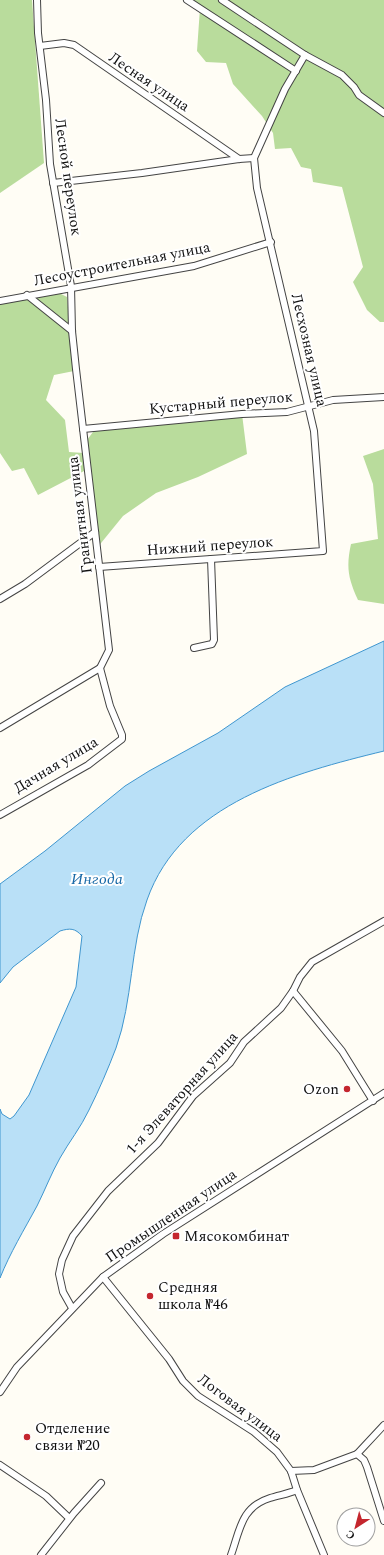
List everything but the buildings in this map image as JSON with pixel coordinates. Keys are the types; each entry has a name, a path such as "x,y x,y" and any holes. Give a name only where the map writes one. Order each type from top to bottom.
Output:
{"street":[{"name":"Лесной переулок","path":"37,0 53,183 71,286"},
{"path":"187,0 296,71"},
{"path":"222,0 306,55 342,75 359,95 384,113"},
{"name":"Лесная улица","path":"40,46 64,43 74,45 239,159"},
{"path":"53,183 254,158 285,89 306,55"},
{"name":"Лесхозная улица","path":"254,158 257,188 271,242 314,431 323,551"},
{"name":"Лесоустроительная улица","path":"0,301 71,286 194,266 271,242"},
{"name":"Гранитная улица","path":"71,286 72,331 82,429 109,650 100,668"},
{"path":"27,295 72,331"},
{"name":"Кустарный переулок","path":"82,429 287,412 333,400 384,397"},
{"path":"0,599 25,584 95,532"},
{"name":"Нижний переулок","path":"99,567 323,551"},
{"path":"194,648 208,646 212,644 214,640 211,559"},
{"path":"0,728 100,668"},
{"name":"Дачная улица","path":"0,815 88,765 122,739 122,735 110,706 100,668"},
{"name":"1-я Элеваторная улица","path":"72,1308 63,1292 59,1274 66,1248 73,1236 108,1191 153,1148 193,1096 230,1063 244,1042 280,1008 293,991 300,976 312,962 384,920"},
{"path":"293,991 342,1051 373,1101"},
{"name":"Промышленная улица","path":"0,1392 16,1367 103,1277 158,1238 384,1093"},
{"name":"Логовая улица","path":"103,1277 169,1359 183,1381 198,1396 254,1432 277,1452 291,1470 297,1490 324,1555"},
{"path":"291,1470 314,1470 357,1454 384,1425"},
{"path":"357,1454 364,1460 384,1521"},
{"path":"0,1465 46,1496 69,1518"},
{"path":"40,1555 69,1518 101,1483"},
{"path":"231,1555 243,1519 249,1509 270,1498 285,1495 297,1490"}],"green space":[{"path":"0,0 32,0 44,163 0,193"},
{"path":"188,0 384,0 384,322 380,322 367,310 353,282 363,267 342,187 313,182 311,169 301,167 291,148 275,149 273,133 262,116 233,84 226,63 206,62 197,51 200,8"},
{"path":"59,293 67,297 74,371 54,375 46,400 65,420 69,452 84,453 86,470 38,495 24,468 12,471 0,453 0,304"},
{"path":"242,414 247,454 198,477 156,493 123,516 97,548 84,444 96,428"},
{"path":"384,449 384,604 358,600 350,579 348,566 351,544 378,539 373,484 363,456"}],"water":[{"name":"Ингода","path":"384,641 384,751 314,770 278,782 244,797 213,816 186,839 163,867 147,900 141,918 126,1012 122,1030 113,1056 86,1116 57,1164 0,1278 0,1109 2,1114 10,1119 14,1116 29,1095 76,987 82,936 77,931 72,929 60,931 13,967 0,983 0,884 45,851 125,786 218,733 285,687"}],"place":[{"name":"Ozon","path":"347,1089"},
{"name":"Мясокомбинат","path":"176,1236"},
{"name":"Средняя школа №46","path":"150,1296"},
{"name":"Отделение связи №20","path":"27,1437"}]}
